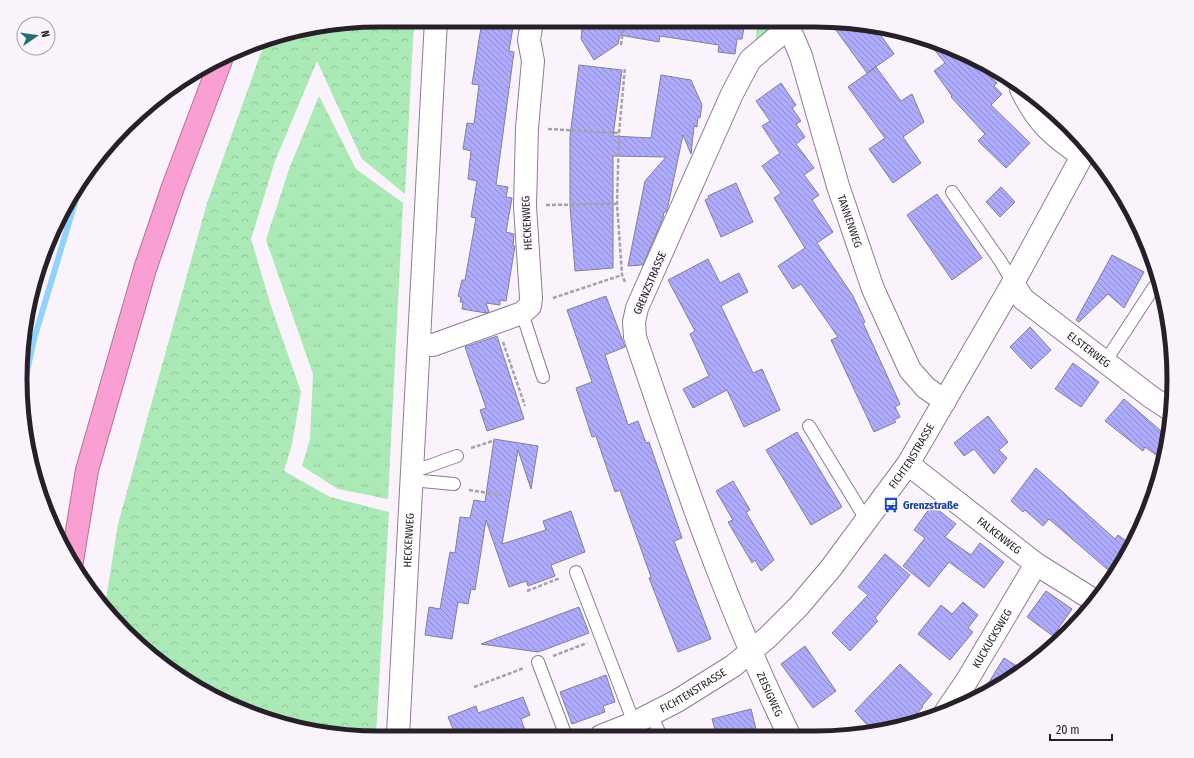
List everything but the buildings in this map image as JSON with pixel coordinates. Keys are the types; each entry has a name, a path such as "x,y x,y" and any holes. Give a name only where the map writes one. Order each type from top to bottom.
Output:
{"highway":[{"path":"73,554 87,470 145,269 172,187 219,65"}],"street":[{"name":"HECKENWEG","path":"398,731 436,27"},
{"name":"HECKENWEG","path":"526,310 532,298 525,206 527,128 533,61 529,40 531,27"},
{"name":"GRENZSTRASSE","path":"751,652 682,476 635,337 634,322 637,308 732,94 750,60 786,27"},
{"name":"TANNENWEG","path":"789,27 801,56 859,254 873,289 910,370 926,388 945,401"},
{"path":"1026,98 1042,125 1058,140 1082,150"},
{"name":"FICHTENSTRASSE","path":"613,731 642,719 700,688 751,652 798,607 831,568 908,464 1013,284 1084,152"},
{"name":"ELSTERWEG","path":"1013,284 1023,299 1151,398 1166,407"},
{"path":"419,344 433,344 526,310"},
{"name":"FALKENWEG","path":"908,464 1036,564 1090,598"},
{"name":"KUCKUCKSWEG","path":"951,703 966,682 1036,564"},
{"name":"ZEISIGWEG","path":"751,652 787,731"}],"lane":[{"path":"952,192 1001,262 1013,284"},
{"path":"1105,362 1154,287"},
{"path":"526,310 543,377"},
{"path":"809,426 867,521"},
{"path":"412,476 457,456"},
{"path":"412,476 454,484"},
{"path":"576,572 642,719 655,731"},
{"path":"538,662 564,731"}],"path":[{"path":"621,45 623,27"},
{"path":"625,67 619,133 617,204 622,276 632,303 637,308"},
{"path":"527,128 619,133"},
{"path":"525,206 617,204"},
{"path":"526,310 622,276"},
{"path":"496,322 525,406"},
{"path":"457,456 459,452 496,440"},
{"path":"454,484 457,488 502,495"},
{"path":"527,591 562,578"},
{"path":"552,657 589,642"},
{"path":"474,687 506,674"}],"green space":[{"path":"379,27 414,27 405,194 362,159 317,61 275,161 251,239 271,306 301,392 292,444 284,471 330,497 389,512 376,731 333,728 288,719 223,695 183,672 147,644 130,628 106,601 118,524 207,203 263,47 288,39 333,30"},
{"path":"757,27 770,27 768,32 755,42"},
{"path":"319,96 356,169 403,203 388,499 338,489 302,466 310,439 313,374 266,240 289,169"}],"waterway":[{"path":"27,369 34,339 76,200"}],"place":[{"name":"Grenzstraße","path":"891,505"}]}
